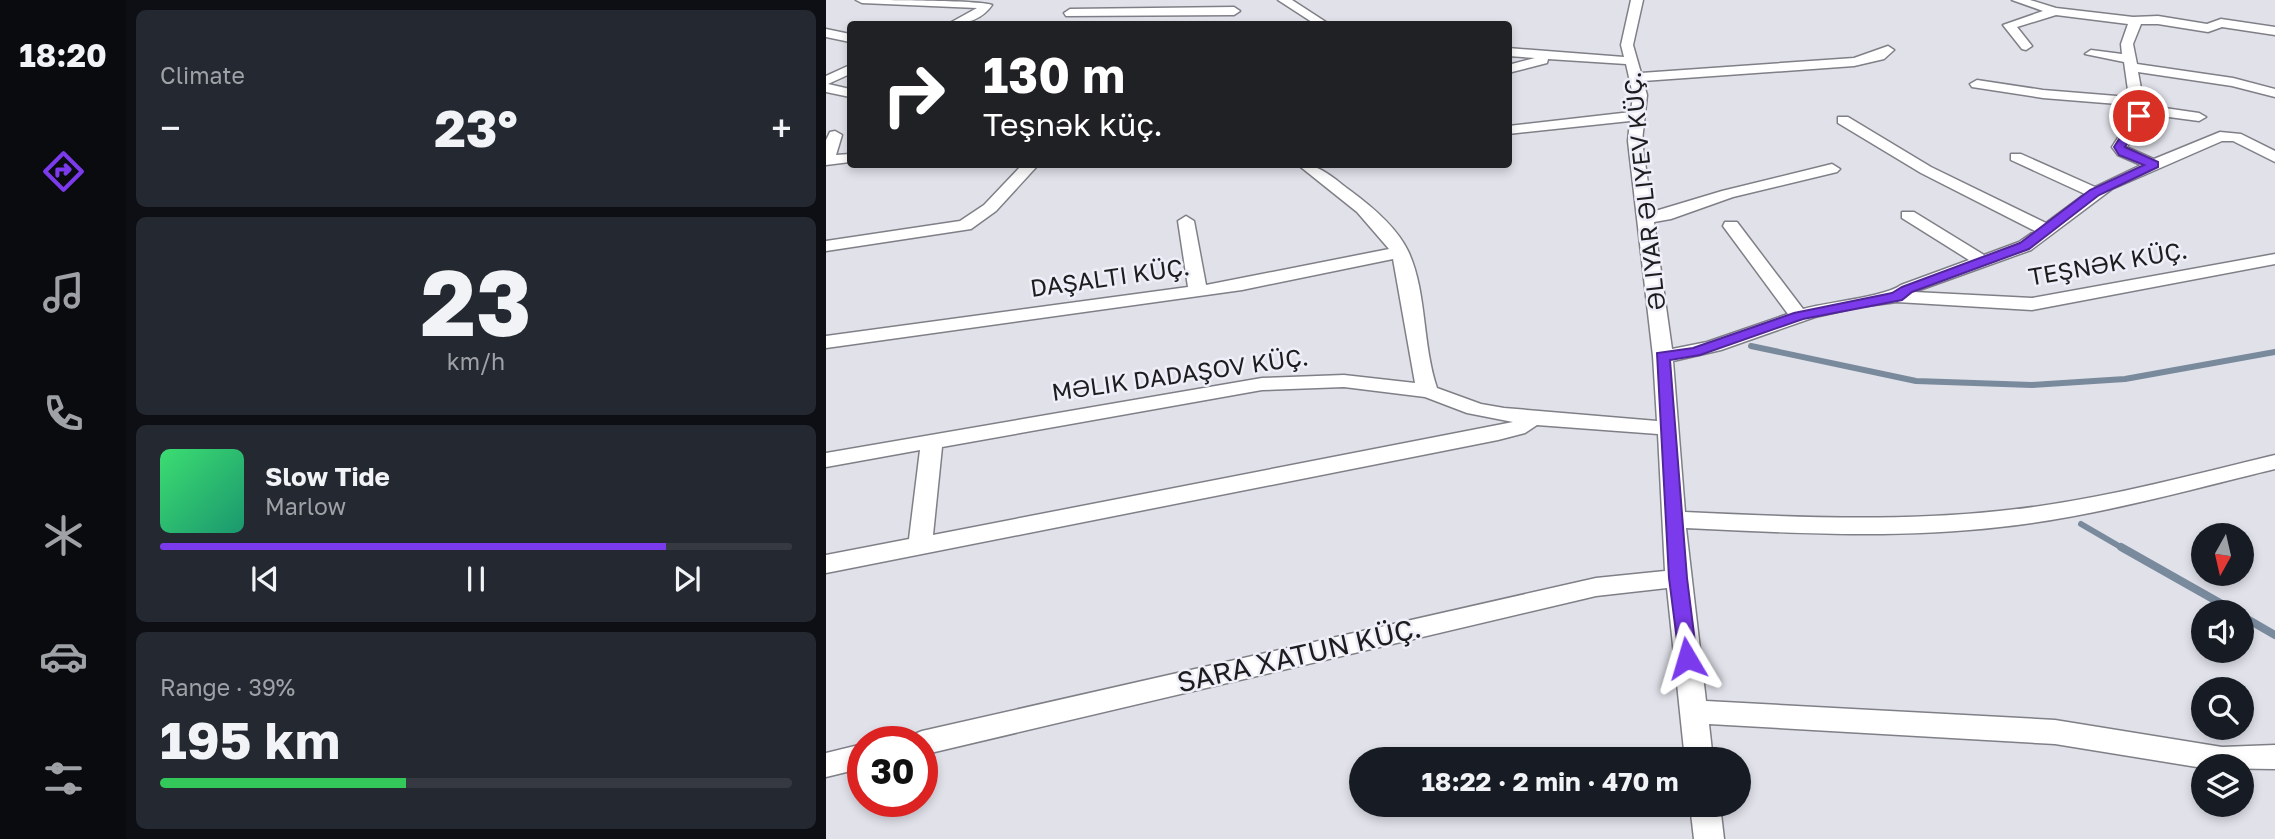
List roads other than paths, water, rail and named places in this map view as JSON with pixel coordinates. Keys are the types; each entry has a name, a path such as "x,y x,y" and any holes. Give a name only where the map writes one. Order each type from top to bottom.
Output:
{"street":[{"path":"862,0 987,3"},
{"path":"1284,0 1318,21"},
{"name":"ƏLIYAR ƏLIYEV KÜÇ.","path":"1637,0 1626,39 1635,69 1638,116 1635,141 1663,356 1678,578 1698,747"},
{"path":"2018,0 2056,11 2133,20 2158,20 2208,28 2221,23 2275,31"},
{"path":"961,21 977,14 987,3"},
{"path":"1070,13 1236,6"},
{"path":"2026,46 2010,25 2056,11"},
{"path":"2133,20 2136,27 2127,44 2139,106 2136,122 2119,147 2123,152 2154,165"},
{"path":"826,33 847,37"},
{"path":"1512,52 1635,69 1854,62 1879,56 1888,50"},
{"path":"2091,54 2275,93"},
{"path":"1512,68 1550,56"},
{"path":"826,81 847,70"},
{"path":"1977,84 2199,117"},
{"path":"826,88 847,92"},
{"path":"1512,130 1638,116"},
{"path":"1843,120 1926,170 2047,230"},
{"path":"835,135 827,160 847,158"},
{"path":"1897,297 1915,286 1985,263 2025,246 2094,192 2220,136 2236,137 2275,157"},
{"path":"2016,157 2094,192"},
{"path":"826,246 965,225 990,208 1028,168"},
{"path":"1309,168 1376,222 1400,252 1405,267 1414,345 1428,391"},
{"path":"1643,218 1665,216 1728,194 1832,169"},
{"path":"1908,215 1985,263"},
{"path":"1186,221 1198,291"},
{"path":"1731,226 1799,316"},
{"path":"826,342 1281,278 1400,252"},
{"name":"TEŞNƏK KÜÇ.","path":"1663,356 1695,352 1799,316 1897,297 2032,304 2275,259"},
{"name":"MƏLIK DADAŞOV KÜÇ.","path":"826,460 1294,381 1357,380 1428,391 1479,410 1533,418 1667,428"},
{"path":"826,564 1498,433 1518,428 1533,418"},
{"path":"920,546 932,441"},
{"path":"1673,519 1822,526 1910,525 2045,514 2275,462"},
{"name":"SARA XATUN KÜÇ.","path":"938,739 1596,587 1678,578"},
{"path":"1694,712 2055,732 2222,759 2275,757"},
{"path":"826,765 847,760"},
{"path":"1705,817 1705,839"}],"waterway":[{"path":"1751,346 1916,381 2032,385 2125,379 2275,352"},
{"path":"2081,524 2124,549"},
{"path":"2121,547 2215,600"},
{"path":"2254,623 2275,635"}]}
